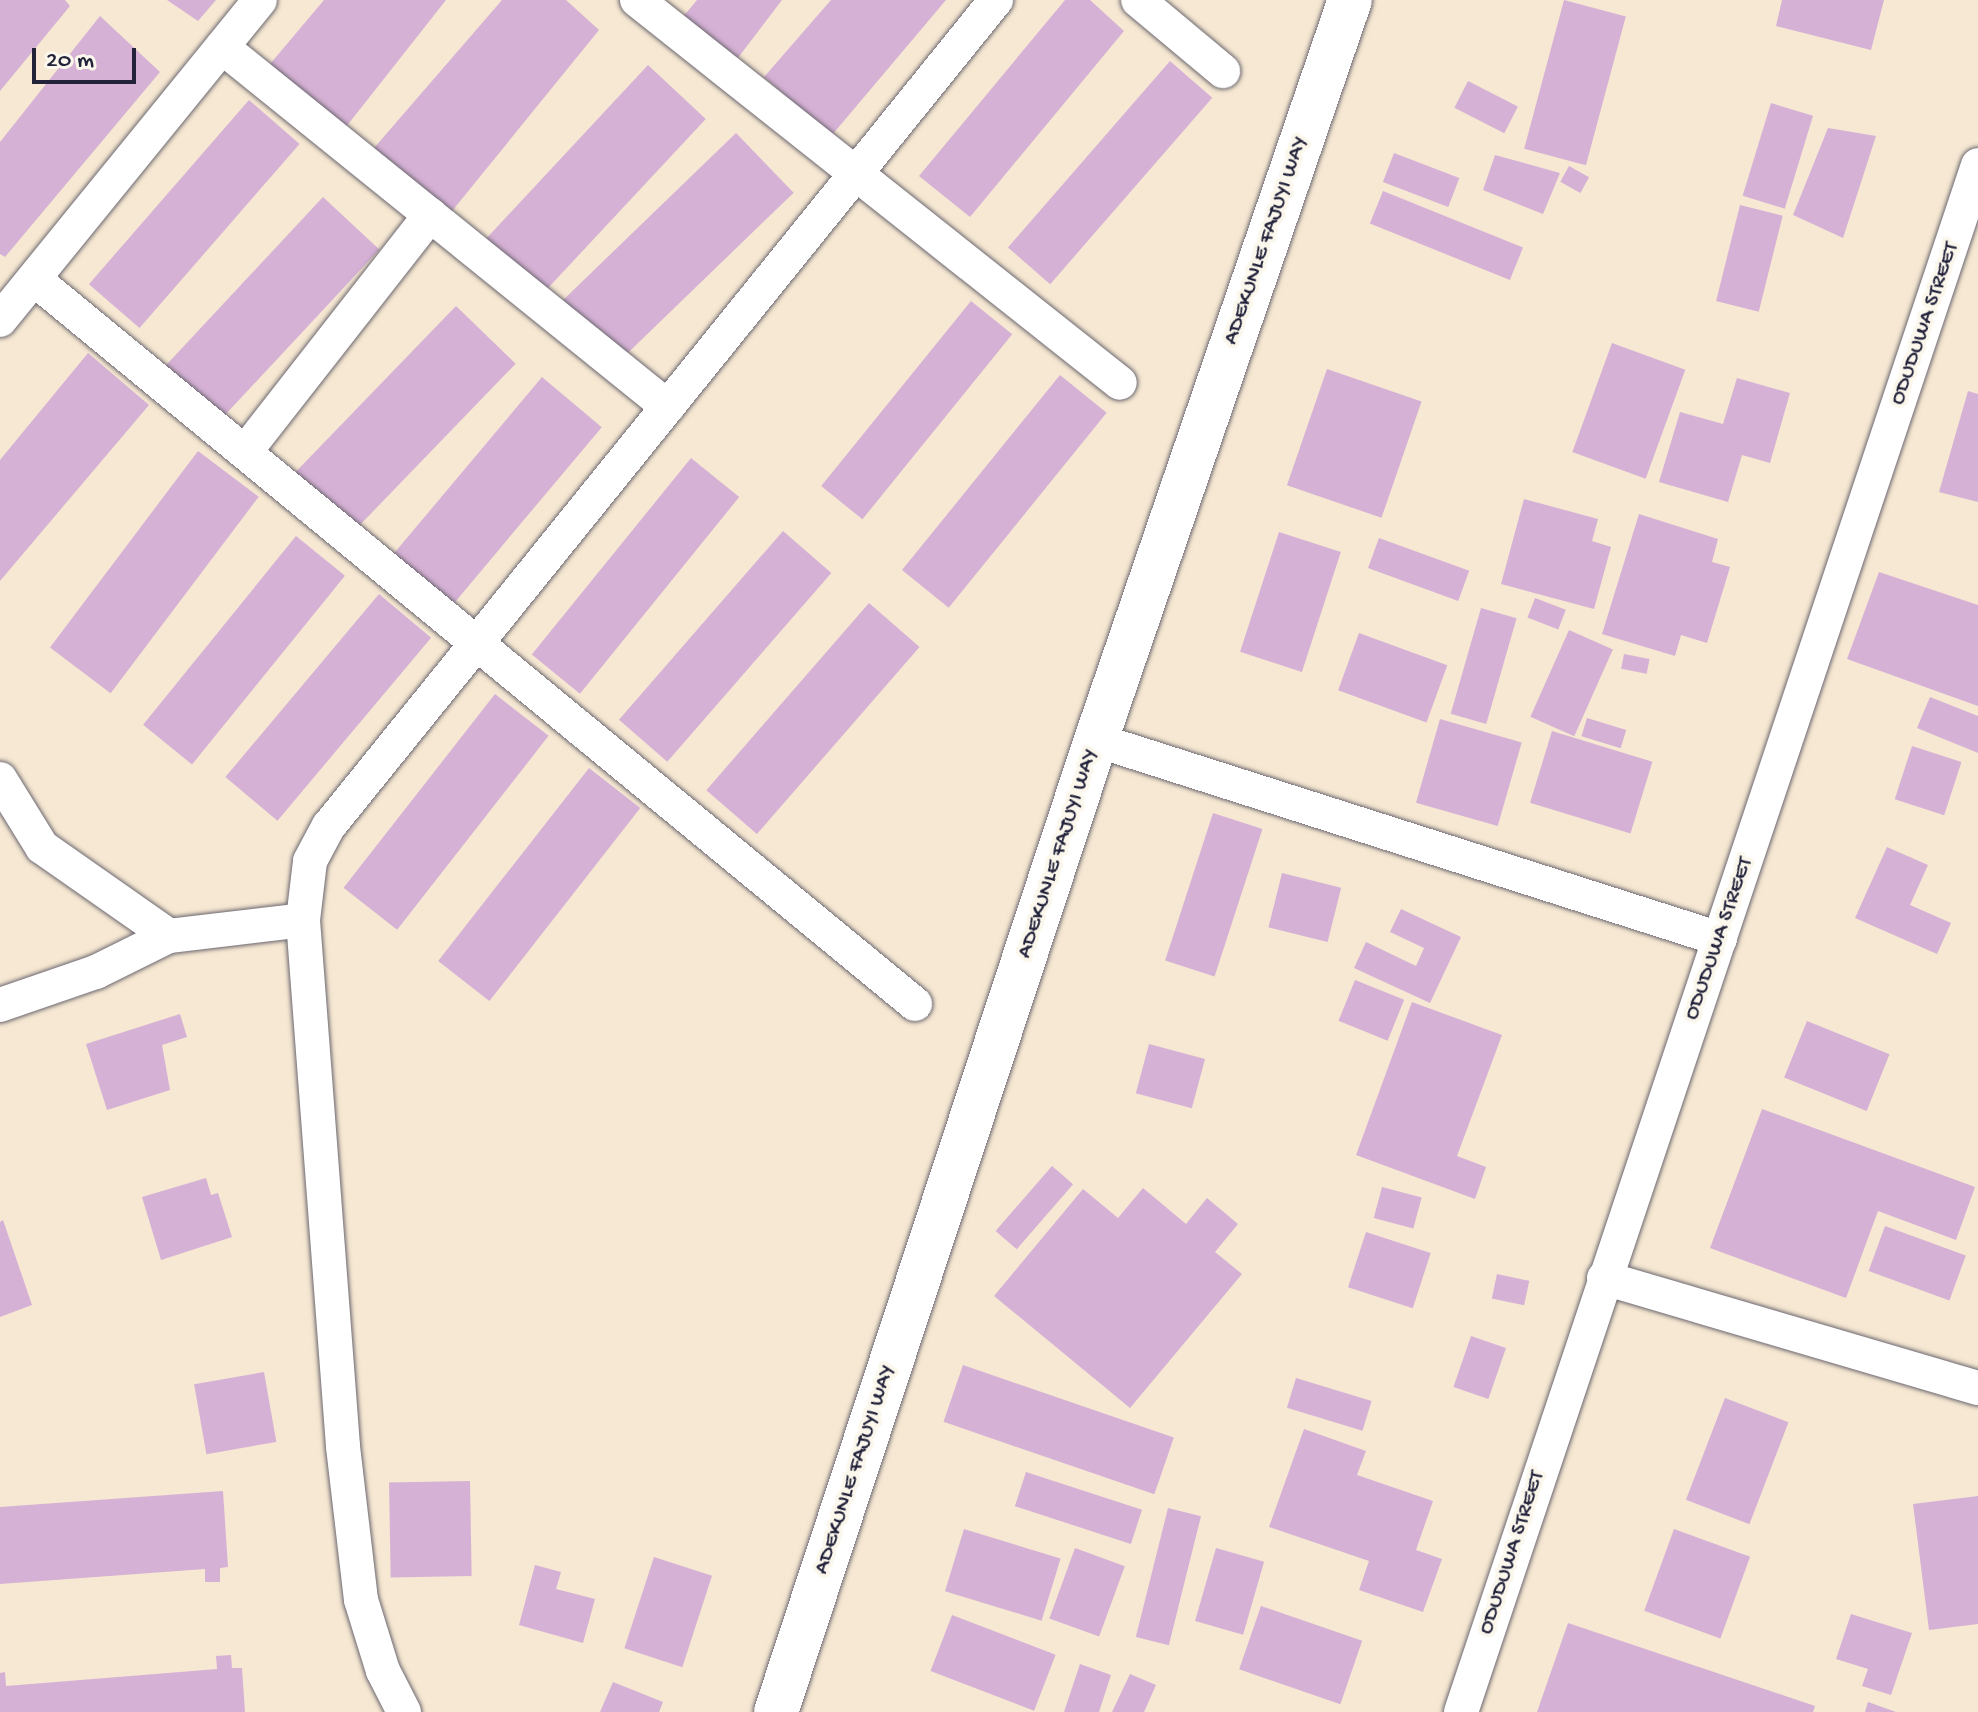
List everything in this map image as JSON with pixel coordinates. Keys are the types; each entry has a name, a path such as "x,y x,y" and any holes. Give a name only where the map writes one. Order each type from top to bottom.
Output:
{"street":[{"path":"0,320 260,0"},
{"path":"637,0 854,176 1120,383"},
{"path":"404,1712 383,1671 361,1600 343,1446 303,920 310,861 329,826 996,0"},
{"path":"1138,0 1223,71"},
{"name":"ADEKUNLE FAJUYI WAY","path":"776,1712 1096,740 1350,0"},
{"path":"222,47 668,407"},
{"name":"ODUDUWA STREET","path":"1461,1712 1978,165"},
{"path":"245,452 430,215"},
{"path":"34,279 915,1004"},
{"path":"1096,740 1720,939"},
{"path":"0,779 42,847 169,936"},
{"path":"0,1005 96,972 169,936 303,920"},
{"path":"1604,1278 1978,1388"}],"building":[{"path":"0,0 65,0 70,6 0,91"},
{"path":"167,0 216,0 198,21"},
{"path":"324,0 446,0 342,132 265,70"},
{"path":"502,0 566,0 599,30 448,216 368,155"},
{"path":"697,0 782,0 734,63 682,18"},
{"path":"831,0 946,0 832,135 764,77"},
{"path":"1065,0 1090,0 1124,31 970,217 919,176"},
{"path":"1564,0 1626,17 1586,165 1524,149"},
{"path":"1782,0 1884,0 1871,50 1776,26"},
{"path":"100,16 160,72 5,257 0,254 0,142"},
{"path":"1170,61 1212,98 1050,284 1008,247"},
{"path":"648,65 706,119 537,300 479,246"},
{"path":"1468,81 1518,106 1504,133 1454,108"},
{"path":"249,100 300,144 139,328 89,284"},
{"path":"1771,103 1813,116 1785,209 1743,196"},
{"path":"1828,128 1876,136 1843,238 1793,215"},
{"path":"736,133 794,193 621,359 563,300"},
{"path":"1394,153 1459,178 1448,207 1383,182"},
{"path":"1495,155 1560,173 1543,214 1483,190"},
{"path":"1569,166 1589,177 1580,193 1560,182"},
{"path":"1383,191 1523,248 1510,280 1370,223"},
{"path":"323,197 379,250 218,422 162,370"},
{"path":"1740,205 1783,216 1759,312 1716,301"},
{"path":"971,301 1012,334 862,519 821,486"},
{"path":"456,306 516,364 354,531 294,474"},
{"path":"1612,343 1685,370 1646,479 1572,452"},
{"path":"88,353 149,405 0,581 0,460"},
{"path":"1327,369 1422,402 1382,518 1287,485"},
{"path":"1060,375 1107,413 949,608 902,570"},
{"path":"542,377 602,427 450,608 390,558"},
{"path":"1737,378 1790,393 1770,463 1742,455 1728,502 1659,482 1680,412 1723,424"},
{"path":"1968,391 1978,394 1978,502 1939,492"},
{"path":"198,451 259,497 111,693 50,647"},
{"path":"691,458 739,497 580,694 532,655"},
{"path":"1524,499 1598,519 1592,541 1611,547 1594,609 1501,584"},
{"path":"1639,514 1718,539 1712,562 1730,567 1707,643 1681,635 1675,656 1602,634"},
{"path":"783,531 831,573 667,762 619,720"},
{"path":"1279,532 1341,552 1302,672 1240,652"},
{"path":"296,536 345,576 192,764 143,725"},
{"path":"1379,538 1469,571 1458,601 1368,568"},
{"path":"1879,572 1978,605 1978,706 1847,659"},
{"path":"379,594 431,638 277,821 225,777"},
{"path":"1535,598 1566,610 1558,629 1527,618"},
{"path":"869,603 920,647 757,834 706,790"},
{"path":"1481,608 1517,618 1486,724 1451,714"},
{"path":"1569,630 1613,650 1574,736 1530,717"},
{"path":"1359,633 1447,665 1426,722 1338,690"},
{"path":"1624,654 1650,659 1647,674 1621,669"},
{"path":"495,694 549,736 397,930 344,888"},
{"path":"1930,697 1978,716 1978,753 1917,728"},
{"path":"1587,718 1626,730 1621,748 1581,736"},
{"path":"1440,719 1522,742 1498,826 1416,803"},
{"path":"1552,731 1652,762 1630,833 1530,803"},
{"path":"1912,746 1961,762 1944,815 1895,799"},
{"path":"589,768 640,808 489,1001 438,961"},
{"path":"1213,813 1262,829 1215,976 1165,960"},
{"path":"1887,847 1928,865 1910,905 1951,923 1937,954 1855,918"},
{"path":"1282,873 1341,888 1328,942 1268,927"},
{"path":"1401,909 1461,937 1430,1003 1354,968 1366,942 1416,966 1424,948 1390,932"},
{"path":"1355,980 1404,1000 1388,1041 1339,1021"},
{"path":"1412,1002 1502,1035 1457,1156 1486,1167 1475,1199 1356,1155"},
{"path":"180,1014 187,1037 162,1045 170,1090 107,1110 86,1044"},
{"path":"1807,1021 1890,1054 1867,1111 1784,1078"},
{"path":"1149,1044 1205,1059 1192,1108 1136,1093"},
{"path":"1762,1109 1975,1187 1956,1240 1878,1211 1846,1298 1710,1248"},
{"path":"1052,1166 1073,1184 1017,1249 996,1231"},
{"path":"206,1178 211,1195 218,1193 232,1237 161,1260 142,1197"},
{"path":"1382,1187 1422,1198 1413,1229 1374,1218"},
{"path":"1143,1188 1186,1224 1207,1198 1238,1224 1215,1252 1242,1274 1130,1408 994,1296 1083,1189 1118,1218"},
{"path":"3,1220 32,1305 0,1317 0,1222"},
{"path":"1885,1226 1966,1255 1949,1301 1869,1271"},
{"path":"1366,1232 1431,1253 1413,1308 1348,1287"},
{"path":"1497,1274 1529,1281 1524,1305 1492,1298"},
{"path":"1471,1336 1506,1348 1488,1399 1453,1387"},
{"path":"963,1365 1174,1438 1154,1494 943,1422"},
{"path":"264,1372 276,1442 206,1454 194,1384"},
{"path":"1296,1378 1372,1401 1362,1431 1287,1408"},
{"path":"1725,1398 1788,1422 1749,1524 1686,1500"},
{"path":"1304,1429 1366,1451 1357,1475 1433,1501 1416,1550 1442,1559 1423,1612 1359,1590 1369,1561 1269,1527"},
{"path":"1026,1472 1142,1510 1131,1544 1015,1506"},
{"path":"470,1481 472,1576 391,1577 389,1482"},
{"path":"223,1491 228,1567 220,1568 220,1582 205,1582 205,1569 0,1584 0,1507"},
{"path":"1978,1496 1978,1624 1929,1630 1913,1504"},
{"path":"1168,1508 1201,1516 1169,1645 1136,1637"},
{"path":"964,1529 1061,1559 1042,1621 945,1591"},
{"path":"1674,1529 1750,1557 1720,1638 1644,1611"},
{"path":"1075,1548 1125,1566 1099,1637 1049,1618"},
{"path":"1216,1548 1264,1562 1243,1635 1195,1621"},
{"path":"654,1557 712,1576 682,1667 624,1648"},
{"path":"535,1565 561,1572 556,1589 595,1599 583,1643 519,1625"},
{"path":"1261,1606 1362,1641 1340,1704 1239,1669"},
{"path":"1851,1614 1912,1633 1891,1695 1862,1686 1868,1669 1836,1659"},
{"path":"952,1615 1056,1655 1034,1711 930,1671"},
{"path":"1568,1623 1815,1706 1813,1712 1537,1712"},
{"path":"231,1655 232,1668 242,1668 245,1712 0,1712 0,1673 5,1672 6,1686 217,1669 216,1656"},
{"path":"1080,1664 1111,1675 1099,1712 1064,1712"},
{"path":"1130,1674 1156,1685 1144,1712 1112,1712"},
{"path":"613,1682 663,1702 659,1712 600,1712"},
{"path":"1868,1702 1896,1712 1865,1712"}]}
